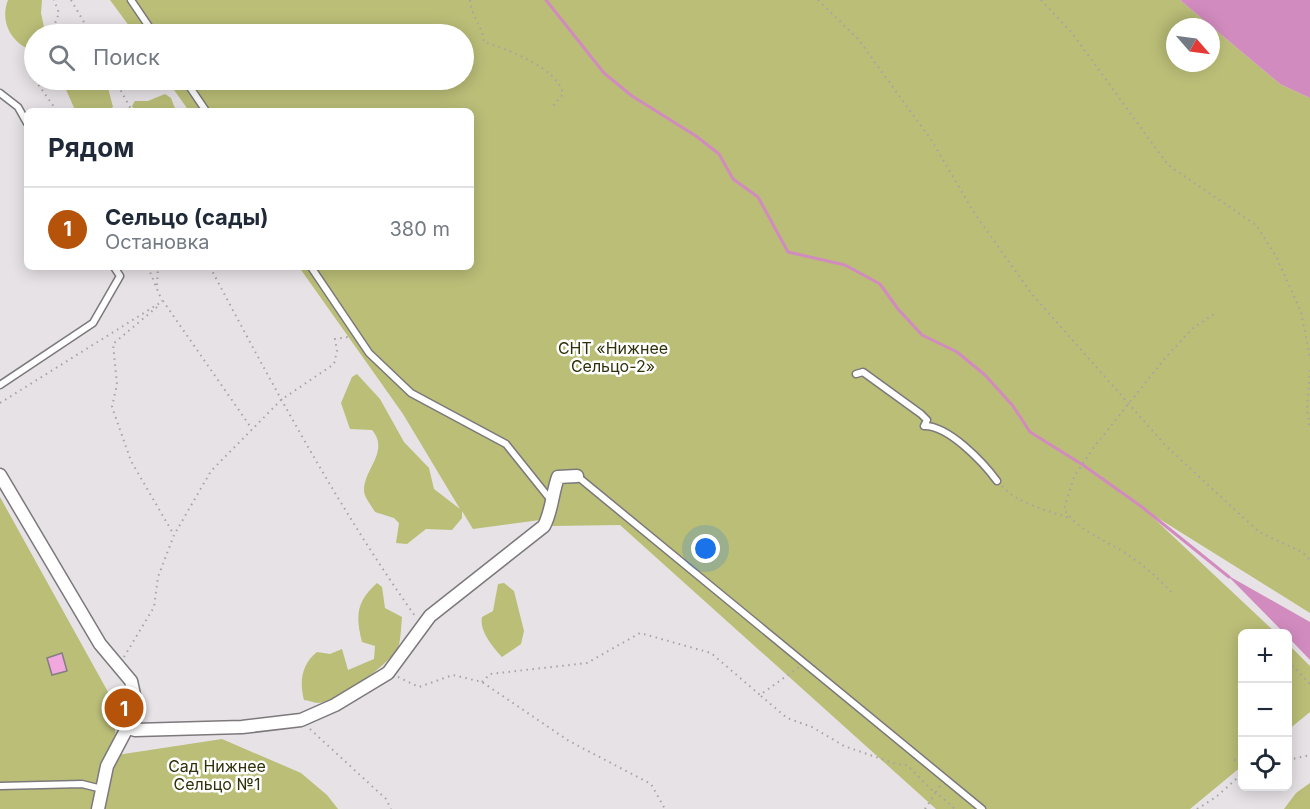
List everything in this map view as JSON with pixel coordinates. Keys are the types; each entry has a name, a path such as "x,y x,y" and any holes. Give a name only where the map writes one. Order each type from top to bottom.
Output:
{"street":[{"path":"0,475 100,644 131,681 135,699 134,715 107,766 98,809"},
{"path":"129,728 135,730 219,729 301,720 335,705 388,673 430,616 544,526 550,514 550,499 558,477 577,476"}],"lane":[{"path":"131,0 147,24"},
{"path":"192,90 204,108"},
{"path":"0,93 18,107 24,118"},
{"path":"0,385 93,323 120,276 116,270"},
{"path":"313,270 369,353 411,393 440,411 506,444 550,499"},
{"path":"856,374 863,372 921,414 927,420 924,426 936,426 967,449 997,481"},
{"path":"577,476 802,664 982,809"},
{"path":"0,786 82,784 102,789"}],"path":[{"path":"54,0 59,13 55,24"},
{"path":"71,0 85,24"},
{"path":"470,0 471,10 482,28 484,42 513,52 558,80 563,94 553,106"},
{"path":"818,0 858,39 872,58 932,141 973,211 1031,293 1166,445 1259,532 1302,552 1310,560"},
{"path":"1041,0 1072,33 1168,165 1256,225 1276,256 1301,312 1310,358"},
{"path":"42,90 55,108"},
{"path":"120,90 130,108"},
{"path":"149,270 163,302 252,429"},
{"path":"157,288 158,270"},
{"path":"212,270 280,400 385,573 423,626"},
{"path":"0,403 163,302"},
{"path":"163,302 113,344 117,384 112,407 131,461 174,535"},
{"path":"1069,518 1064,509 1074,477 1166,357 1192,329 1214,314"},
{"path":"119,666 154,607 158,577 174,535 212,471 280,400 334,364 337,351 335,339 341,336 360,339"},
{"path":"1310,370 1307,409 1310,429"},
{"path":"997,481 1009,493 1069,518 1090,535 1129,556 1171,592"},
{"path":"482,682 490,674 587,663 640,633 711,653 787,717 812,727 844,746 896,764 907,765 955,809"},
{"path":"760,695 802,664"},
{"path":"1292,666 1310,684"},
{"path":"388,673 419,687 453,675 482,682 569,741 651,784 665,809"},
{"path":"301,720 386,799 391,809"},
{"path":"1292,759 1310,755"},
{"path":"1234,760 1238,762"},
{"path":"1197,809 1216,797 1238,778"},
{"path":"925,809 946,779"}],"green space":[{"path":"8,0 42,0 43,24 24,24 24,46 8,29 6,8"},
{"name":"СНТ «Нижнее Сельцо-2»","path":"110,0 1180,0 1201,18 1166,18 1166,72 1220,72 1220,34 1280,84 1310,98 1310,613 1145,510 1272,629 1238,629 1238,769 1190,809 936,809 620,525 552,526 540,520 473,529 462,511 462,518 452,530 426,529 407,544 396,543 399,523 394,518 375,512 364,493 365,482 377,453 377,438 372,430 350,429 341,403 352,377 357,374 380,399 404,442 429,468 434,489 460,509 403,414 301,270 474,270 474,108 187,108 174,90 474,90 474,24 128,24"},
{"path":"66,90 109,90 113,107 112,108 74,108"},
{"path":"165,94 171,98 175,108 133,108 132,106 135,101 148,101"},
{"name":"Сад Нижнее Сельцо №1","path":"0,497 113,701 117,755 222,739 301,773 327,795 338,809 0,809"},
{"path":"377,583 382,587 385,608 402,617 399,645 395,653 376,671 338,696 318,703 304,700 303,673 308,662 317,652 330,654 342,649 348,670 374,659 375,646 362,642 358,616 365,596"},
{"path":"504,583 514,591 524,631 521,644 502,657 483,628 482,617 493,611 498,584"},
{"path":"1292,648 1310,666 1310,712 1292,727"},
{"path":"1310,783 1310,809 1284,809 1296,793"}],"shaded area":[{"path":"1180,0 1310,0 1310,98 1280,84 1220,34 1220,18 1201,18"},
{"path":"1227,575 1310,622 1310,660 1292,641 1292,629 1280,629"}],"building":[{"path":"62,653 67,671 52,675 47,658"}],"waterway":[{"path":"546,0 604,73 632,96 696,136 719,154 733,179 758,197 788,252 845,265 880,284 898,309 922,335 957,352 985,375 1013,406 1030,432 1083,465 1142,507 1229,577"}],"place":[{"name":"Сельцо (сады)","path":"124,708"}]}
